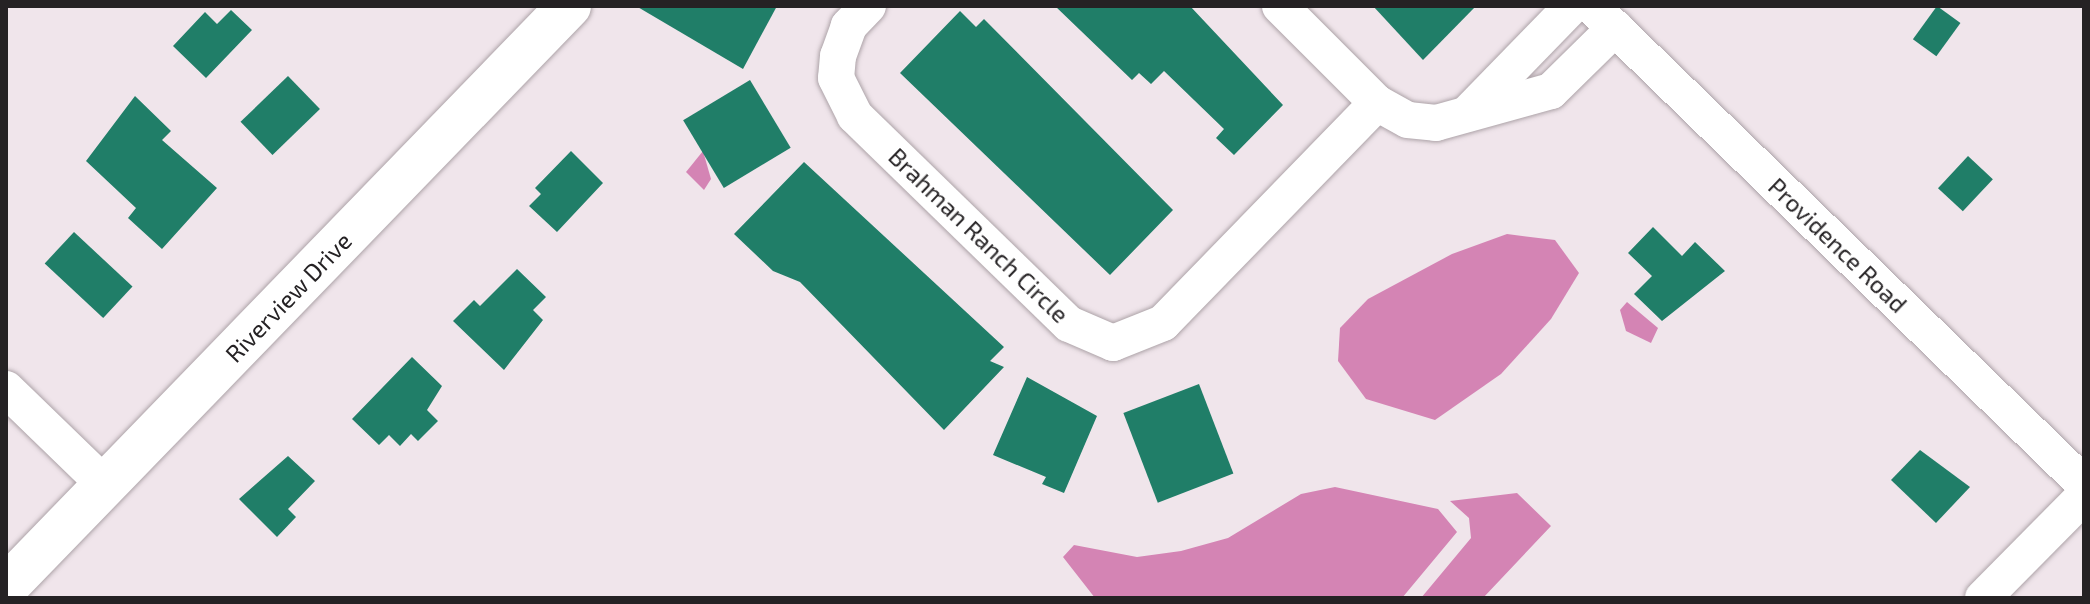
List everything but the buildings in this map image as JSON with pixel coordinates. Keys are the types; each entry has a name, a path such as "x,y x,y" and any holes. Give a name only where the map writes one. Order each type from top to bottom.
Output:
{"street":[{"name":"Riverview Drive","path":"6,587 569,6"},
{"name":"Brahman Ranch Circle","path":"868,6 849,26 838,56 836,78 855,116 1069,324 1113,343 1163,323 1377,103"},
{"path":"1280,6 1377,103 1408,120 1436,123 1551,91 1599,12"},
{"path":"1466,115 1599,12"},
{"name":"Providence Road","path":"1599,12 2084,484"},
{"path":"6,389 105,485"},
{"path":"1983,598 2084,496"}],"shaded area":[{"path":"703,151 711,179 704,190 686,172"},
{"path":"1507,234 1555,240 1579,273 1551,319 1501,374 1435,420 1366,399 1338,361 1340,328 1368,299 1452,254"},
{"path":"1627,302 1658,328 1651,343 1626,331 1620,310"},
{"path":"1335,487 1438,509 1457,532 1402,598 1095,598 1063,557 1074,545 1137,557 1181,551 1228,538 1301,494"},
{"path":"1517,493 1551,526 1483,598 1421,598 1471,538 1469,518 1450,501"}]}
